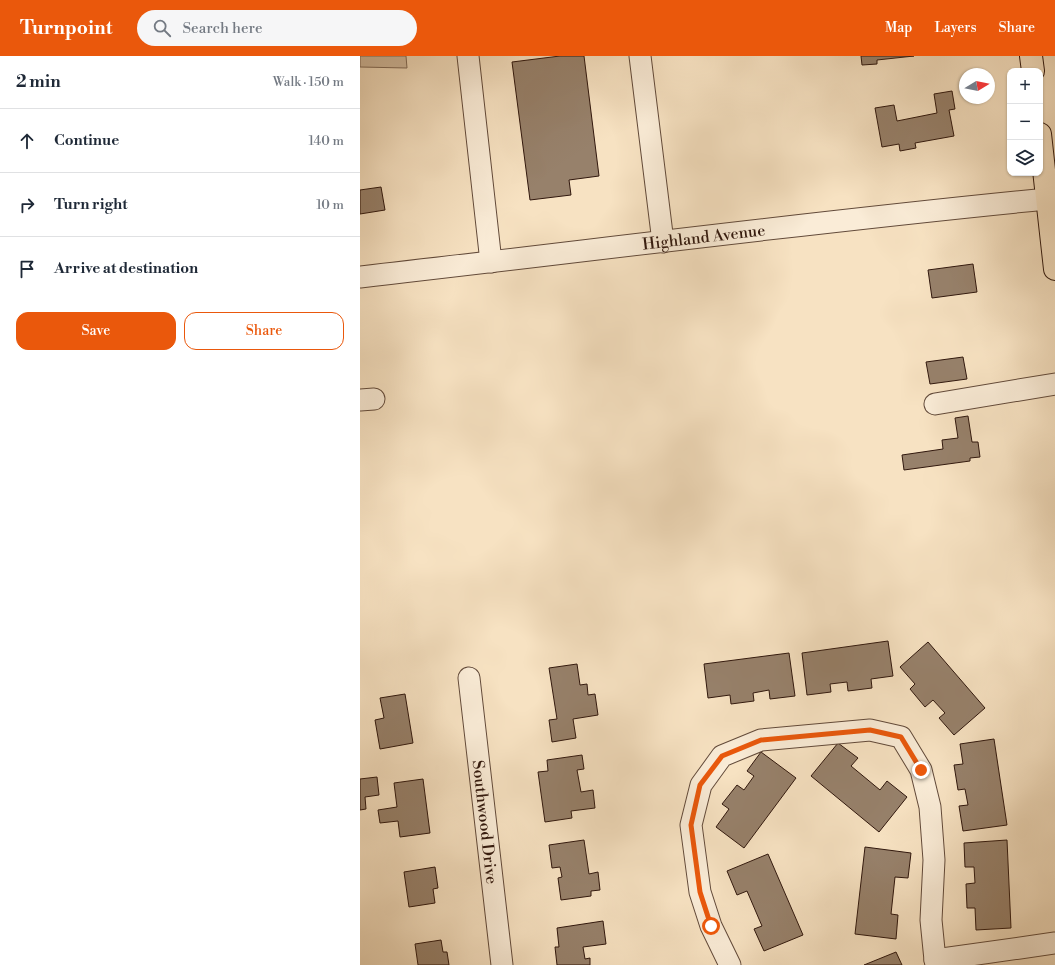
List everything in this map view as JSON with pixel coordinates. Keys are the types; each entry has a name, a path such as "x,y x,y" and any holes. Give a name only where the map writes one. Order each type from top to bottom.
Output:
{"main road":[{"path":"1031,56 1033,68"},
{"path":"1041,140 1055,269"}],"street":[{"path":"468,56 491,262"},
{"path":"640,56 663,242"},
{"name":"Highland Avenue","path":"360,277 927,211 1047,199"},
{"path":"935,404 1055,384"},
{"name":"Southwood Drive","path":"469,678 502,965"},
{"path":"730,965 711,926 700,892 691,825 700,785 722,756 761,740 870,730 901,737 921,770 930,808 934,860 931,920 936,963 1055,943"}],"shaded area":[{"path":"360,56 406,56 407,68 360,67"}],"building":[{"path":"560,56 584,56 599,176 569,180 571,195 530,200 512,62"},
{"path":"861,56 914,56 877,60 877,64 862,65"},
{"path":"952,91 955,109 949,110 954,136 915,143 916,148 900,151 899,144 882,147 875,108 894,105 897,121 937,113 934,94"},
{"path":"381,187 385,210 360,214 360,190"},
{"path":"973,264 977,292 932,298 928,270"},
{"path":"963,357 967,379 930,384 926,362"},
{"path":"968,416 972,442 978,442 980,457 970,458 970,461 904,470 902,455 943,449 942,440 958,438 955,418"},
{"path":"888,641 893,676 871,679 872,688 848,691 847,682 830,684 831,692 807,695 802,653"},
{"path":"928,642 985,708 954,735 939,718 945,713 933,700 925,707 910,689 915,684 900,667"},
{"path":"789,653 795,696 770,699 769,690 753,693 754,701 731,704 730,695 708,698 704,664"},
{"path":"577,664 580,685 587,684 588,695 595,694 598,715 573,719 576,738 552,742 549,720 557,719 549,668"},
{"path":"405,694 413,743 380,749 375,720 384,718 380,698"},
{"path":"994,739 1007,825 963,831 959,806 968,805 965,789 958,790 954,765 963,764 960,744"},
{"path":"838,743 858,758 851,766 880,790 887,781 907,797 879,832 811,776"},
{"path":"761,752 796,778 744,848 716,827 729,809 722,804 737,785 744,790 754,776 747,771"},
{"path":"582,755 584,769 577,770 581,792 593,790 595,808 571,811 572,818 545,822 538,772 548,771 547,760"},
{"path":"377,777 379,795 365,797 366,809 360,810 360,779"},
{"path":"423,779 430,833 400,837 398,821 380,823 378,810 397,807 394,783"},
{"path":"584,840 589,874 598,872 600,890 591,891 591,896 561,900 558,878 562,877 560,867 552,868 549,845"},
{"path":"1007,840 1011,928 976,930 975,908 967,908 966,884 975,883 974,867 965,867 964,843"},
{"path":"865,847 911,853 908,878 895,877 891,914 898,915 896,939 855,934"},
{"path":"768,854 803,935 764,951 754,929 762,926 747,891 737,895 727,871"},
{"path":"435,867 438,888 433,889 435,903 409,907 404,872"},
{"path":"603,921 606,944 583,947 585,959 590,958 590,965 557,965 555,947 559,947 557,928"},
{"path":"441,940 443,952 447,952 449,965 418,965 415,944"},
{"path":"896,952 902,965 864,965"}],"route":[{"path":"711,926 700,892 691,825 700,785 722,756 761,740 870,730 901,737 921,770"}]}
